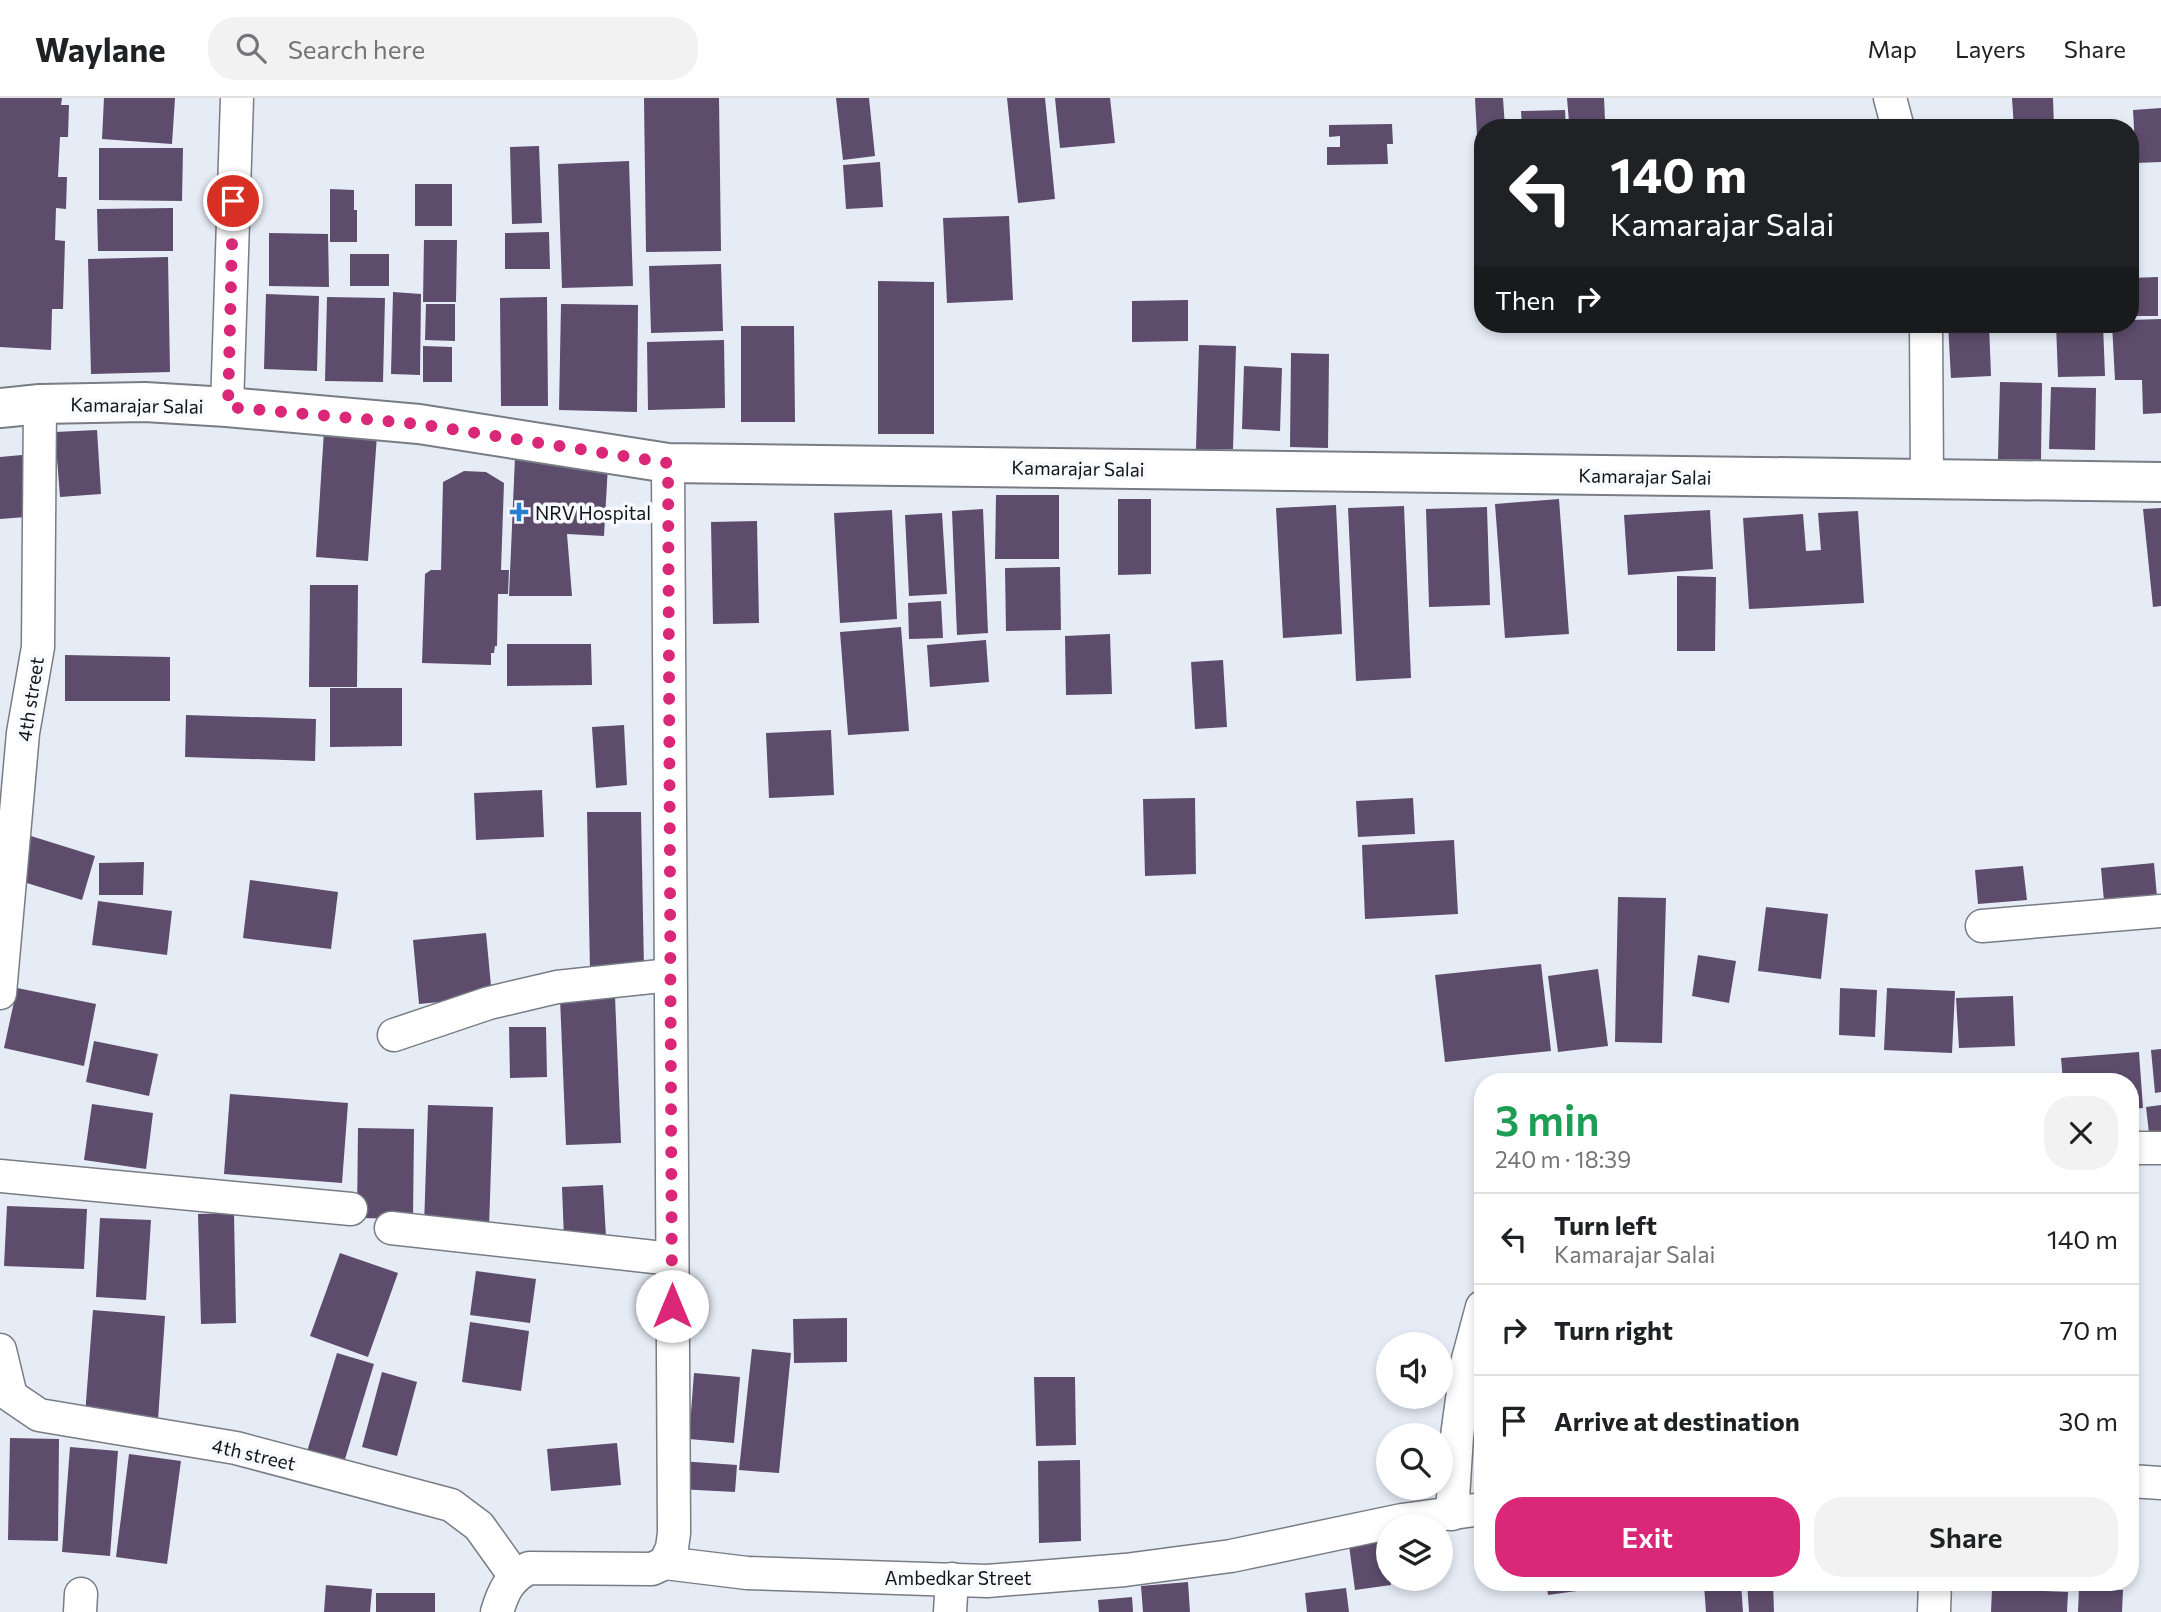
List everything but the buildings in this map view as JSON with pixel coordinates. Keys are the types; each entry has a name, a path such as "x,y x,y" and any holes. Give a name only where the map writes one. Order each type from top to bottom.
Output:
{"street":[{"path":"228,407 237,98"},
{"path":"1890,98 1896,119"},
{"path":"1926,333 1927,480"},
{"name":"Kamarajar Salai","path":"0,408 40,404 145,402 228,407 419,424 668,463 2161,482"},
{"name":"4th street","path":"0,993 10,768 23,733 38,647 40,404"},
{"path":"665,1563 672,1548 674,1533 668,463"},
{"path":"1982,926 2161,911"},
{"path":"394,1035 489,1003 557,987 670,975"},
{"path":"2139,1148 2161,1148"},
{"path":"0,1176 351,1209"},
{"path":"391,1228 672,1259"},
{"path":"1467,1512 1457,1436 1467,1363 1474,1337"},
{"name":"4th street","path":"0,1350 11,1396 39,1415 236,1448 451,1506 479,1526 514,1575"},
{"path":"2139,1481 2161,1482"},
{"name":"Ambedkar Street","path":"514,1575 528,1568 652,1569 665,1563 747,1573 987,1581 1125,1570 1231,1556 1402,1520 1467,1512"},
{"path":"497,1612 503,1591 514,1575"},
{"path":"950,1612 952,1579"},
{"path":"1934,1612 1935,1591"}],"place":[{"name":"NRV Hospital","path":"519,512"}],"route":[{"path":"233,201 228,407 419,424 668,463 672,1306"}]}
